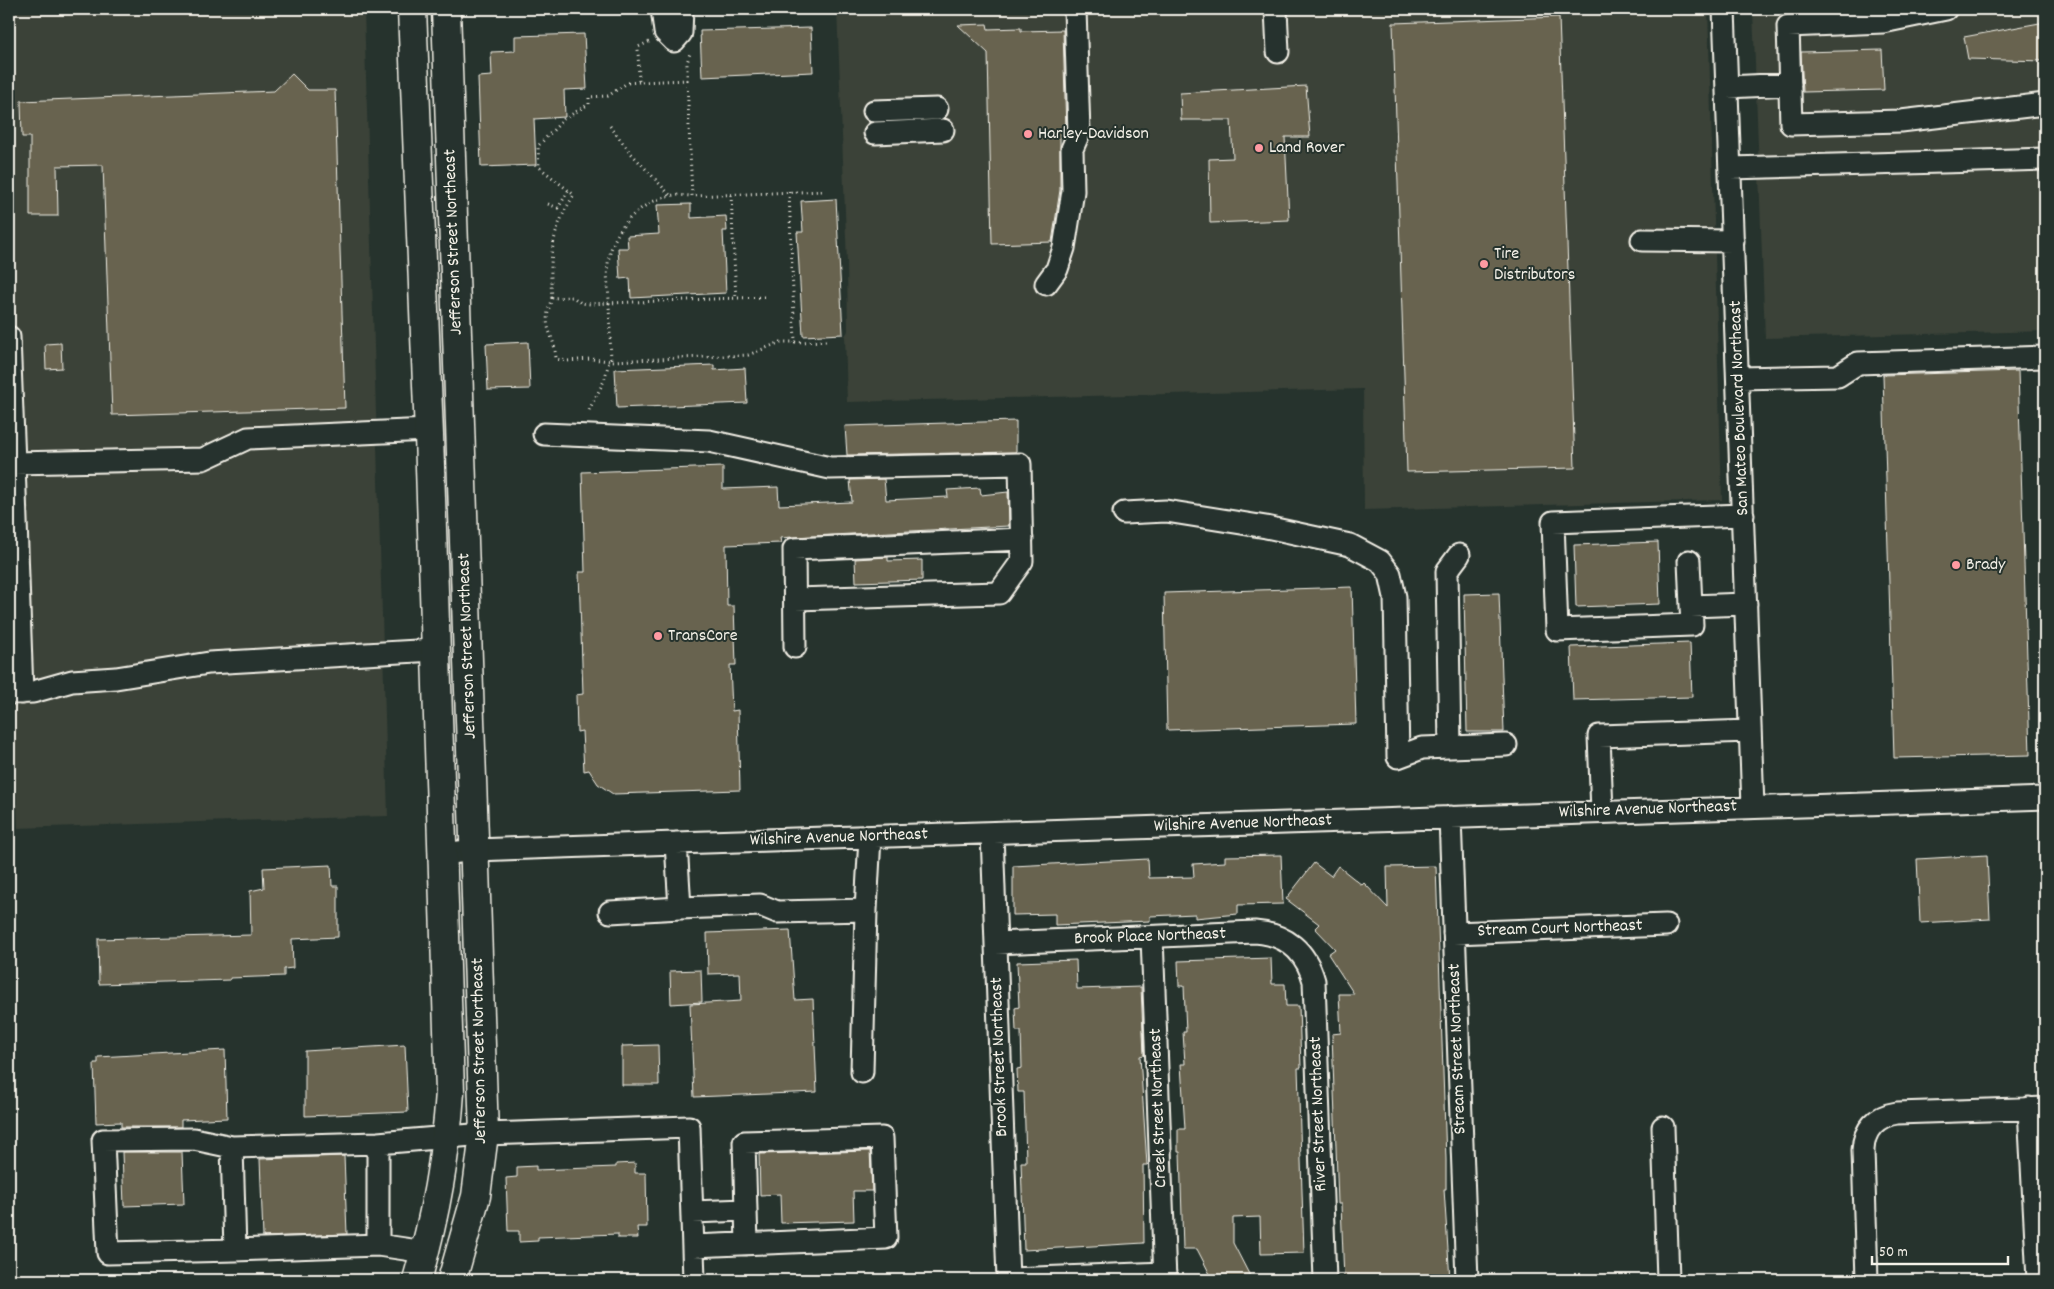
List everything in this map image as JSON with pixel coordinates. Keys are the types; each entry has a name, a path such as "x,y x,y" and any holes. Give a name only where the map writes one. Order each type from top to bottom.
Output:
{"main road":[{"name":"Jefferson Street Northeast","path":"412,9 429,430 450,1092 448,1137 440,1191 418,1280"},
{"name":"Jefferson Street Northeast","path":"446,9 476,850 484,1134 476,1196 452,1280"}],"street":[{"path":"662,9 665,32 674,41 681,33 682,9"},
{"path":"1046,284 1057,269 1061,258 1072,203 1072,149 1079,133 1075,9"},
{"path":"1276,9 1278,52"},
{"name":"San Mateo Boulevard Northeast","path":"1724,9 1739,378 1753,806"},
{"path":"1946,9 1883,22 1788,26 1791,124 1900,121 2045,104"},
{"path":"1727,87 1790,84"},
{"path":"874,111 937,109"},
{"path":"874,133 943,130"},
{"path":"1730,168 2045,159"},
{"path":"1642,240 1734,241"},
{"path":"9,337 15,693 33,692 72,680 125,677 209,663 436,650"},
{"path":"1739,378 1838,376 1858,363 2045,356"},
{"path":"11,462 203,459 248,438 429,430"},
{"path":"544,434 709,441 830,468 1020,464 1022,561 999,592 795,599"},
{"path":"1124,513 1166,512 1266,527 1350,545 1380,561 1390,574 1395,598 1398,757 1422,748 1506,745"},
{"path":"1689,561 1692,625 1557,630 1553,522 1743,515"},
{"path":"796,647 794,549 1022,539"},
{"path":"1450,747 1447,571 1459,555"},
{"path":"1691,606 1746,604"},
{"path":"1602,812 1599,736 1750,731"},
{"name":"Wilshire Avenue Northeast","path":"442,854 476,850 676,843 1753,806 2045,798"},
{"name":"Stream Street Northeast","path":"1450,817 1467,1280"},
{"name":"Brook Street Northeast","path":"992,833 1008,1280"},
{"path":"862,1072 866,910 870,837"},
{"path":"676,843 680,908"},
{"path":"610,912 760,905 777,912 866,910"},
{"name":"Stream Court Northeast","path":"1454,933 1666,925"},
{"name":"Brook Place Northeast","path":"996,943 1267,933 1279,937 1299,951"},
{"name":"Creek Street Northeast","path":"1152,937 1165,1276"},
{"name":"River Street Northeast","path":"1299,951 1308,965 1314,981 1325,1280"},
{"path":"1867,1280 1862,1150 1866,1134 1875,1122 1890,1114 1898,1113 2037,1108 2038,1280"},
{"path":"425,1252 378,1245 108,1253 103,1140 194,1139 232,1147 378,1143 484,1134 689,1127 694,1280"},
{"path":"1663,1127 1668,1280"},
{"path":"693,1246 747,1244 886,1238 882,1138 744,1142 747,1244"},
{"path":"378,1143 378,1245"},
{"path":"232,1147 235,1250"},
{"path":"692,1212 746,1210"},
{"path":"1008,1280 1165,1276"}],"path":[{"path":"639,82 638,47 648,43 653,36"},
{"path":"692,44 687,63 692,196"},
{"path":"687,80 627,83 608,96 589,97 589,104 564,119 538,146 539,167 574,194 563,212 551,251 552,298 546,322 549,334 555,341 556,359 567,361 590,359 610,361 748,355 781,342 827,341"},
{"path":"610,126 629,151 670,195"},
{"path":"548,204 558,208 569,190"},
{"path":"589,410 604,381 610,361 608,264 613,242 620,228 632,215 656,200 670,195 731,195 824,191"},
{"path":"789,192 795,342"},
{"path":"731,195 736,298"},
{"path":"552,298 572,297 581,303 590,304 764,297"}],"shaded area":[{"path":"98,9 364,9 388,816 18,828 13,718 9,717 9,12"},
{"path":"837,9 1708,9 1722,500 1364,510 1363,389 847,402 845,336 848,331 847,263"},
{"path":"1753,9 2045,9 2045,331 1765,338"}],"building":[{"name":"Tire Distributors","path":"1559,17 1575,468 1407,472 1393,23"},
{"path":"2045,22 2045,61 1968,59 1964,37"},
{"name":"Harley-Davidson","path":"987,24 988,29 1021,28 1021,31 1063,30 1066,131 1065,134 1060,134 1060,190 1052,242 992,244 988,53 958,25"},
{"path":"811,28 813,72 702,77 700,31"},
{"path":"584,34 587,89 564,90 565,117 534,119 536,165 481,167 478,77 492,76 491,52 515,51 515,36"},
{"path":"1882,50 1884,90 1803,92 1801,52"},
{"path":"292,74 308,90 335,90 345,408 112,415 103,165 57,166 58,216 30,216 30,137 22,137 21,101 274,91"},
{"name":"Land Rover","path":"1306,86 1310,137 1285,137 1289,220 1210,223 1209,159 1233,158 1231,120 1181,120 1180,93"},
{"path":"836,199 843,334 803,336 797,232 803,232 801,201"},
{"path":"691,204 691,218 726,216 727,231 723,231 726,293 631,298 630,278 620,279 618,248 628,248 627,236 659,234 657,205"},
{"path":"528,342 530,389 488,390 486,344"},
{"path":"61,343 62,368 46,369 45,344"},
{"path":"714,365 714,370 745,368 747,403 617,408 615,369"},
{"name":"Brady","path":"2018,371 2030,755 1894,758 1883,375"},
{"path":"1016,421 1016,452 847,455 845,426"},
{"name":"TransCore","path":"723,467 723,489 778,487 779,505 852,502 850,480 884,479 886,500 948,497 947,490 980,488 981,495 1008,492 1009,526 793,537 780,538 781,543 726,545 727,606 734,606 736,665 730,665 732,711 738,710 740,790 613,794 598,784 589,770 584,771 582,731 577,732 576,695 583,694 579,572 585,572 582,472"},
{"path":"1658,542 1660,604 1576,607 1574,545"},
{"path":"888,557 888,561 922,560 922,580 856,582 855,559"},
{"path":"1352,587 1356,724 1167,730 1164,593"},
{"path":"1499,593 1504,732 1467,732 1464,594"},
{"path":"1690,643 1692,697 1573,700 1571,647"},
{"path":"1281,855 1283,904 1238,905 1238,914 1195,918 1195,914 1150,916 1150,921 1055,925 1055,914 1013,915 1013,866 1148,859 1149,878 1194,877 1193,864 1225,862 1225,856"},
{"path":"1987,855 1990,919 1920,923 1917,859"},
{"path":"1314,863 1331,876 1338,866 1362,885 1364,883 1388,908 1387,867 1436,866 1446,1160 1446,1189 1444,1189 1450,1280 1344,1280 1341,1204 1338,1204 1332,1034 1341,1033 1339,994 1354,994 1328,954 1335,949 1315,928 1319,924 1286,899"},
{"path":"331,865 332,886 338,886 338,937 292,939 293,968 284,969 284,976 230,978 230,980 99,984 98,939 251,935 250,891 264,888 263,868"},
{"path":"790,930 795,1000 813,999 817,1092 694,1097 690,1004 741,1001 740,973 708,974 707,933"},
{"path":"1271,958 1272,984 1285,984 1286,1006 1299,1006 1301,1068 1298,1068 1304,1253 1261,1254 1260,1217 1233,1218 1233,1243 1252,1280 1213,1280 1197,1249 1183,1249 1178,1129 1185,1129 1181,1064 1185,1064 1183,1032 1186,1032 1184,986 1179,986 1178,961"},
{"path":"1076,960 1077,989 1141,987 1144,1055 1140,1056 1147,1165 1143,1165 1144,1243 1024,1250 1021,1162 1026,1162 1024,1092 1018,1092 1017,1069 1022,1068 1021,1031 1016,1031 1015,1008 1019,1007 1017,962"},
{"path":"701,970 702,1002 671,1004 670,971"},
{"path":"405,1045 408,1112 305,1116 305,1051"},
{"path":"658,1045 659,1085 622,1085 622,1046"},
{"path":"225,1050 227,1118 181,1120 181,1127 121,1127 121,1122 96,1123 94,1063 98,1063 98,1057"},
{"path":"870,1151 872,1191 853,1191 854,1221 781,1223 780,1194 760,1195 759,1154"},
{"path":"122,1152 182,1152 184,1204 124,1206"},
{"path":"344,1156 347,1234 263,1237 260,1159"},
{"path":"635,1163 635,1173 646,1173 647,1227 637,1227 638,1238 618,1238 618,1234 538,1237 538,1241 519,1242 519,1231 508,1231 506,1178 517,1177 517,1167 536,1166 536,1170 616,1167 616,1164"}],"place":[{"name":"Harley-Davidson","path":"1028,134"},
{"name":"Land Rover","path":"1259,148"},
{"name":"Tire Distributors","path":"1484,264"},
{"name":"Brady","path":"1956,565"},
{"name":"TransCore","path":"658,636"}]}
